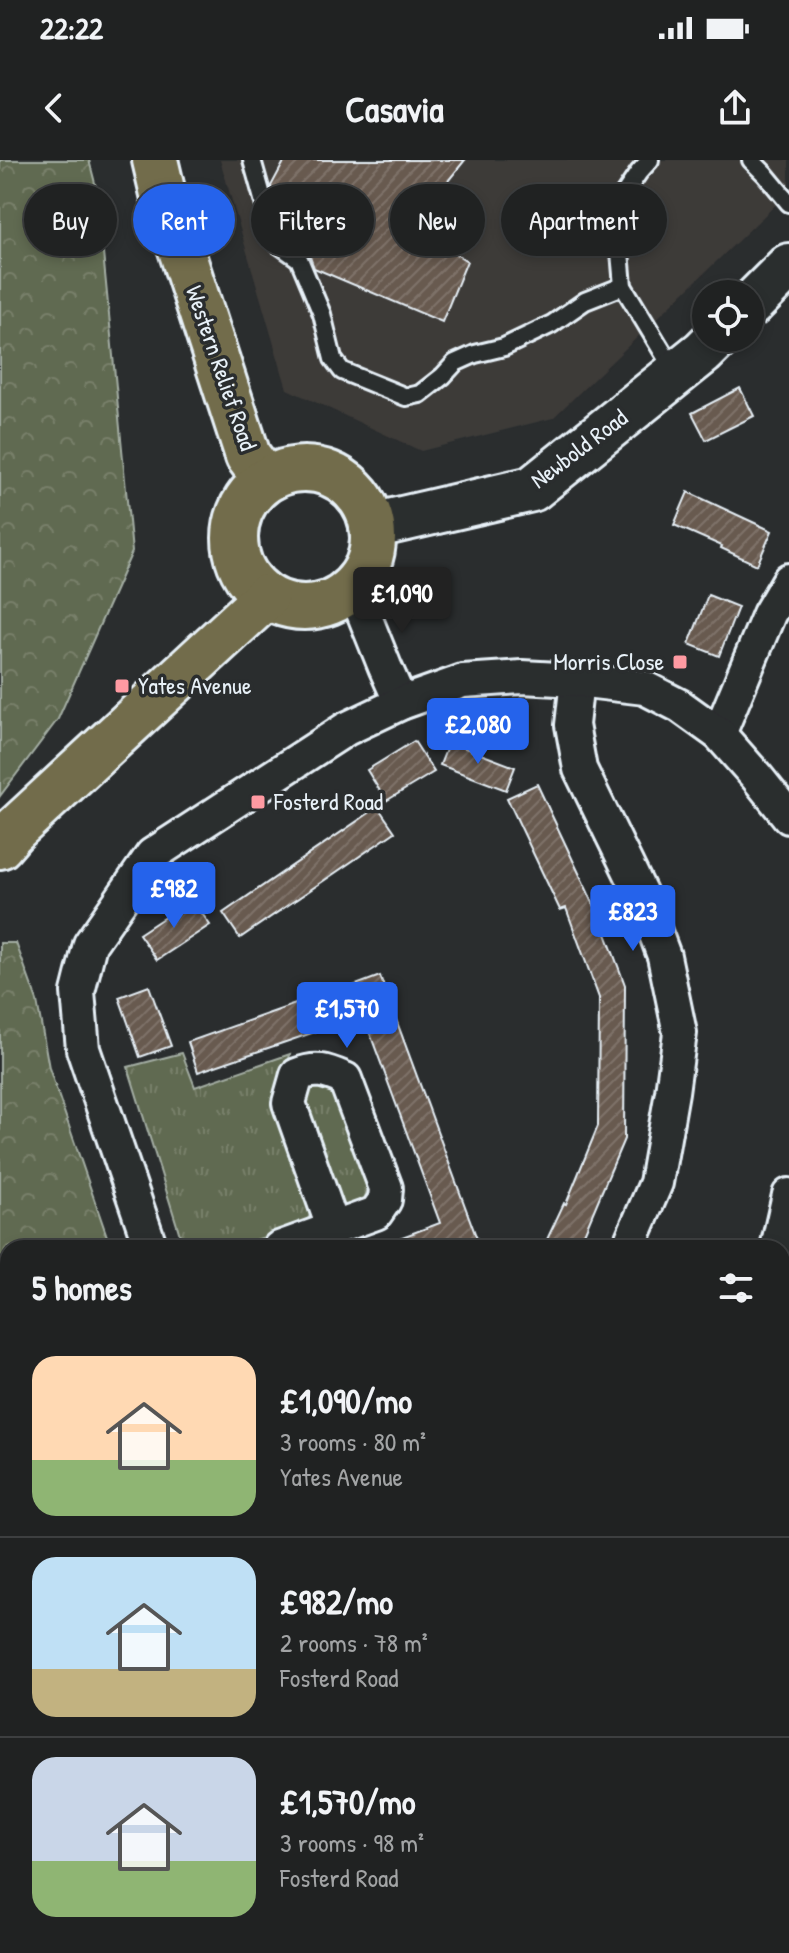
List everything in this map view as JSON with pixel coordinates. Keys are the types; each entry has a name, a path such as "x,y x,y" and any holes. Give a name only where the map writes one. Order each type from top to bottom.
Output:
{"highway":[{"name":"Western Relief Road","path":"155,160 163,194 248,456 266,480"},
{"path":"309,469 332,474 351,487 365,505 372,526 373,548 366,569 353,587 334,601 312,608 288,606 266,597 243,572 234,539 238,516 249,495 266,480 287,471 309,469"},
{"path":"0,846 266,597"}],"main road":[{"path":"764,291 789,266"},
{"name":"Newbold Road","path":"372,526 532,489 703,352"}],"street":[{"path":"719,734 769,614 789,580"},
{"path":"353,587 401,703"},
{"path":"148,1240 83,1049 78,992 90,944 152,855 346,729 401,703 463,681 522,677 645,688 680,706 719,734 789,817"},
{"path":"577,680 572,725 580,769 640,892 664,956 680,1033 656,1183 631,1240"},
{"path":"779,1240 789,1195"},
{"path":"300,1240 333,1227"}],"lane":[{"path":"252,160 278,244 299,259 322,314 333,359 342,371 406,397 420,394 455,363 504,347 552,324 585,301 623,286"},
{"path":"650,160 620,200 618,229 623,286 675,374"},
{"path":"751,160 789,203"}],"shaded area":[{"path":"220,160 789,160 789,192 697,280 692,280 692,285 553,418 421,451 287,389 235,211 235,184 227,184"}],"green space":[{"path":"0,160 89,160 95,184 24,184 24,256 103,256 132,552 58,719 0,796"},
{"path":"0,943 16,943 37,1001 49,1068 108,1240 0,1240"},
{"path":"182,1053 195,1087 290,1054 279,1108 315,1205 306,1223 256,1240 182,1240 128,1067"},
{"path":"306,1085 334,1088 369,1187 364,1199 351,1208 339,1204 301,1099"}],"building":[{"path":"285,160 465,160 446,184 390,184 390,256 459,256 467,261 442,322 314,268 310,256 374,256 374,184 272,184"},
{"path":"740,388 754,416 706,440 692,413"},
{"path":"688,492 772,531 757,565 674,525"},
{"path":"708,595 738,607 719,656 689,644"},
{"path":"414,741 434,772 386,801 367,770"},
{"path":"449,742 515,767 506,790 440,765"},
{"path":"537,784 595,904 625,985 624,1139 581,1240 547,1240 566,1204 598,1126 599,998 566,908 560,910 507,798"},
{"path":"378,807 395,832 240,938 223,913"},
{"path":"192,899 210,925 157,960 139,934"},
{"path":"380,976 477,1239 394,1240 440,1223 362,1012 315,1032 198,1072 188,1042 304,1001 305,1004"},
{"path":"149,986 171,1046 140,1057 119,997"}],"place":[{"name":"Morris Close","path":"680,662"},
{"name":"Yates Avenue","path":"122,686"},
{"name":"Fosterd Road","path":"258,802"}]}
